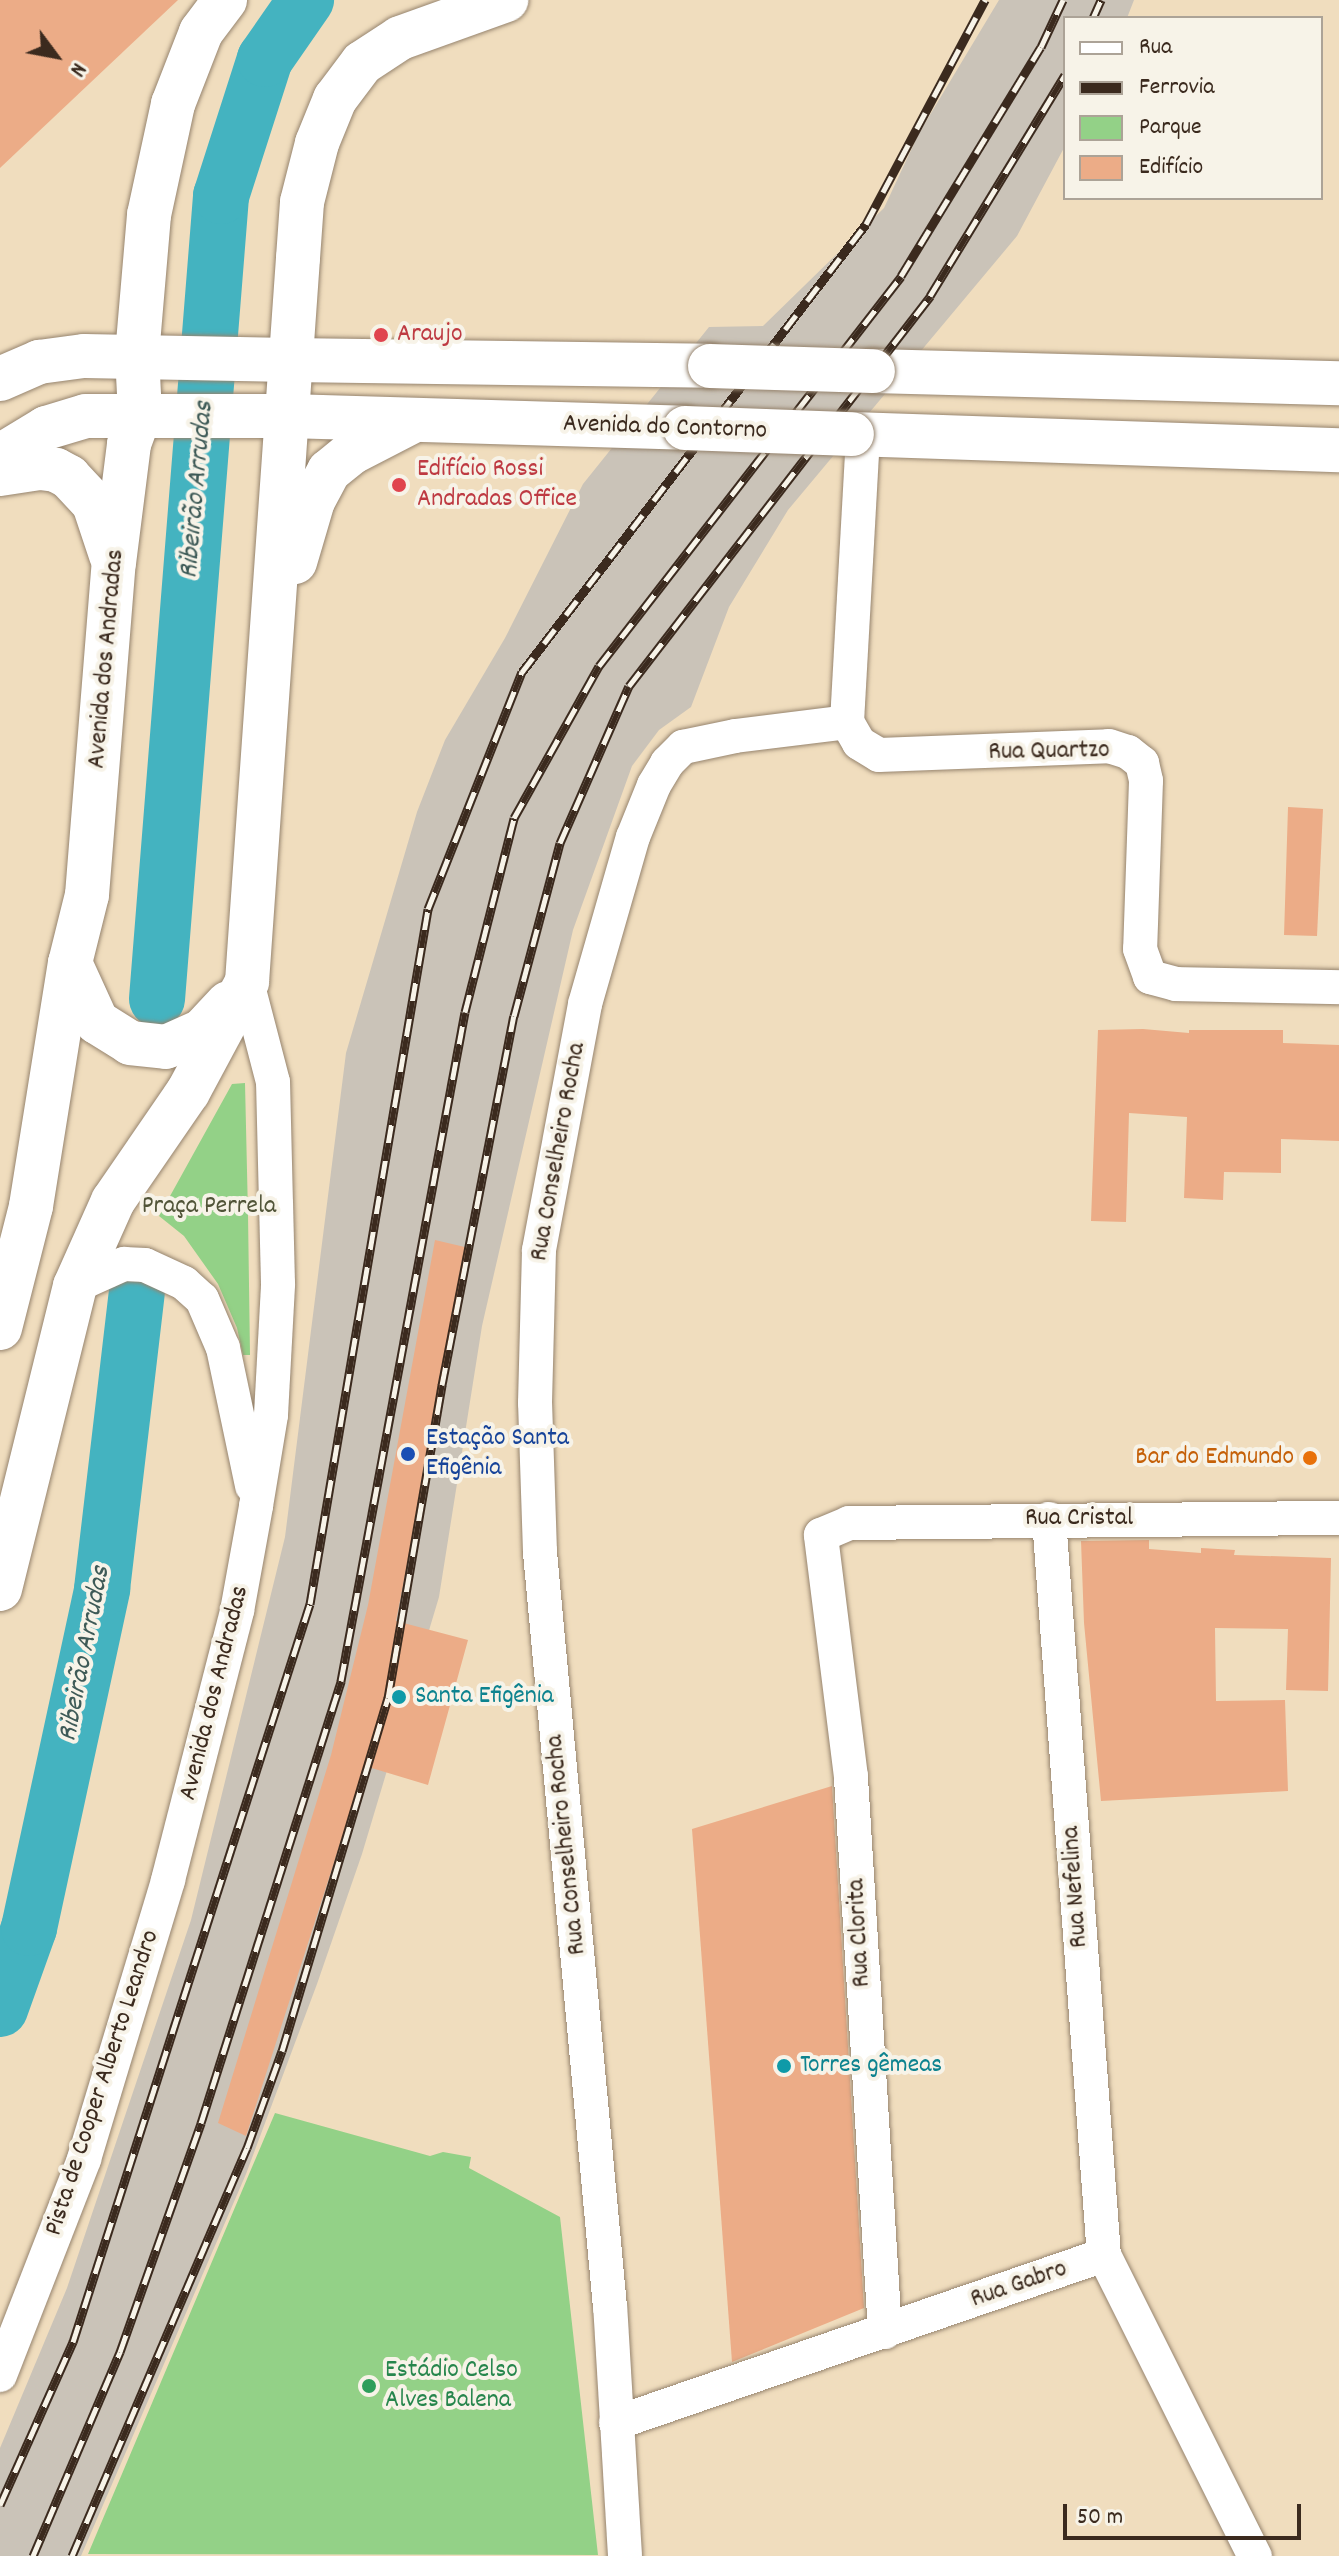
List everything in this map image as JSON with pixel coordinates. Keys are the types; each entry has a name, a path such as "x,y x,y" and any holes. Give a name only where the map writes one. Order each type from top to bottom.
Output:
{"main road":[{"name":"Avenida dos Andradas","path":"2,1306 31,1206 70,963 87,895 114,563 129,444 147,415 144,355 149,215 173,104 201,32 225,0"},
{"name":"Avenida dos Andradas","path":"0,1589 75,1286 113,1201 188,1092 247,982 275,612 274,360 302,202 317,143 335,99 362,63 400,38 506,0"},
{"path":"0,379 53,360 144,355 1339,383"},
{"name":"Avenida do Contorno","path":"0,456 12,446 64,422 86,416 147,415 415,420 1339,450"},
{"path":"275,612 293,569 313,501 329,471 351,453 415,420"},
{"path":"0,474 40,468 56,470 69,477 94,504 114,563"},
{"path":"70,963 97,1022 130,1043 166,1047 202,1031 247,982"}],"street":[{"path":"847,722 857,433"},
{"name":"Rua Quartzo","path":"847,722 859,743 879,755 1109,746 1128,752 1142,763 1148,807 1140,949 1150,977 1176,984 1339,987"},
{"name":"Rua Conselheiro Rocha","path":"625,2556 604,2245 540,1552 535,1403 539,1250 585,1004 633,837 654,785 667,763 683,747 735,736 847,722"},
{"name":"Avenida dos Andradas","path":"168,1880 237,1611 271,1415 278,1284 273,1082 247,982"},
{"name":"Avenida dos Andradas","path":"75,1286 124,1264 145,1265 184,1283 202,1299 223,1348 256,1506"},
{"name":"Rua Cristal","path":"821,1535 849,1523 1339,1518"},
{"name":"Rua Nefelina","path":"1049,1519 1104,2255"},
{"name":"Rua Clorita","path":"821,1535 851,1777 885,2332"},
{"name":"Pista de Cooper Alberto Leandro","path":"0,2375 84,2159 168,1880"},
{"path":"1104,2255 1255,2556"},
{"name":"Rua Gabro","path":"616,2423 1104,2255"}],"shaded area":[{"path":"999,0 1134,0 1128,16 1063,16 1063,150 1017,236 788,510 729,607 691,707 659,730 632,766 573,930 482,1326 439,1597 362,1854 317,1984 246,2174 81,2556 0,2556 0,2448 67,2288 191,1920 285,1537 346,1053 417,812 445,740 505,638 583,484 709,327 763,326 884,208 919,133"}],"green space":[{"name":"Praça Perrela","path":"245,1083 250,1355 243,1355 237,1328 218,1284 184,1236 159,1216 232,1084"},
{"name":"Estádio Celso Alves Balena","path":"275,2113 430,2156 443,2152 471,2157 469,2168 560,2217 598,2555 88,2554"}],"building":[{"path":"0,0 178,0 0,168"},
{"path":"1288,807 1323,809 1317,936 1284,935"},
{"path":"1143,1029 1189,1033 1189,1030 1283,1030 1283,1043 1339,1045 1339,1141 1281,1139 1281,1173 1224,1172 1223,1200 1184,1198 1187,1117 1129,1113 1126,1222 1091,1221 1098,1030"},
{"name":"Santa Efigênia","path":"435,1240 469,1248 396,1621 468,1640 428,1785 365,1766 246,2136 218,2123 331,1755 368,1605"},
{"path":"1149,1540 1149,1549 1201,1553 1201,1548 1235,1550 1234,1555 1331,1558 1328,1691 1286,1690 1288,1629 1215,1628 1216,1701 1285,1700 1288,1791 1101,1801 1084,1623 1081,1541"},
{"name":"Torres gêmeas","path":"832,1786 864,2308 732,2362 692,1829"}],"waterway":[{"name":"Ribeirão Arrudas","path":"157,999 221,196 265,59 306,0"},
{"name":"Ribeirão Arrudas","path":"0,2009 29,1928 102,1589 137,1293"}],"railway":[{"path":"0,2505 73,2342 310,1604 428,909 522,672 866,224 985,0"},
{"path":"33,2556 120,2352 201,2123 341,1681 465,1012 514,818 599,666 901,276 1041,47 1063,0"},
{"path":"1094,16 1101,0"},
{"path":"72,2556 247,2148 282,2051 388,1698 442,1385 514,1016 560,843 629,686 930,296 1063,78"}],"place":[{"name":"Araujo","path":"381,335"},
{"name":"Edifício Rossi Andradas Office","path":"399,485"},
{"name":"Estação Santa Efigênia","path":"408,1454"},
{"name":"Bar do Edmundo","path":"1310,1458"},
{"name":"Santa Efigênia","path":"399,1697"},
{"name":"Torres gêmeas","path":"784,2066"},
{"name":"Estádio Celso Alves Balena","path":"369,2386"}]}
